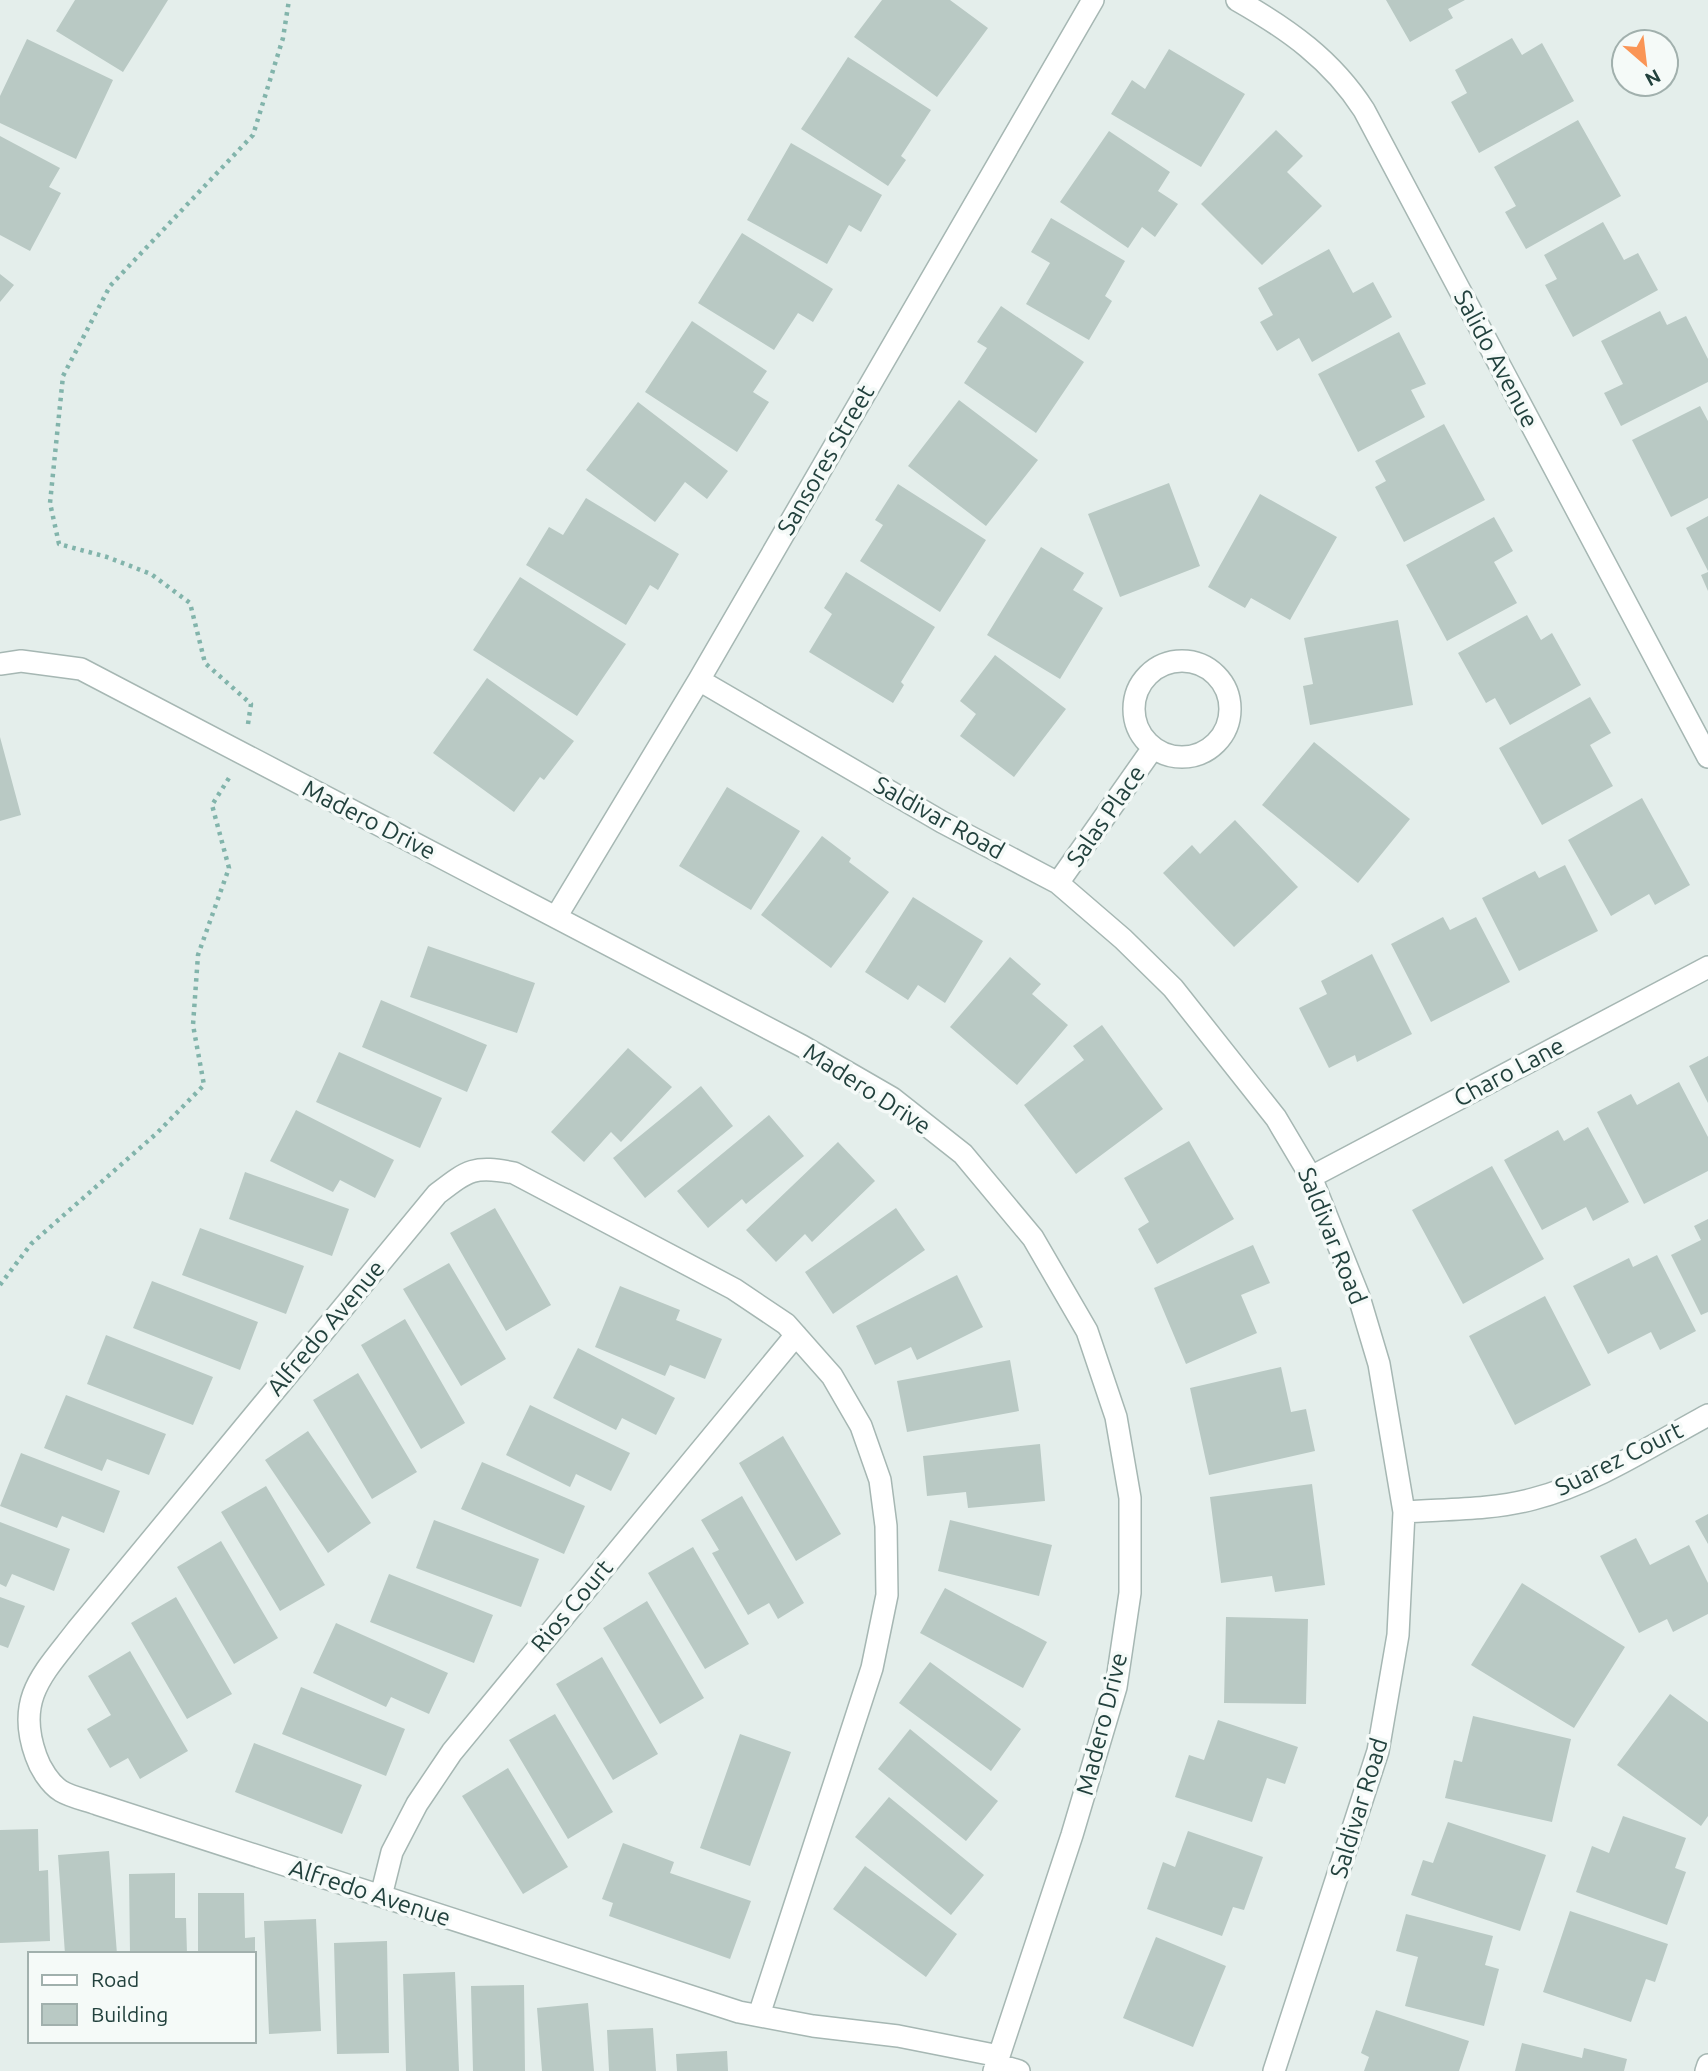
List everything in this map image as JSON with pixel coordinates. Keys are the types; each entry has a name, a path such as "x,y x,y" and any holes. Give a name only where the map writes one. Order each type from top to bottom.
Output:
{"street":[{"name":"Sansores Street","path":"556,917 699,680 1093,0"},
{"name":"Salido Avenue","path":"1237,0 1279,23 1308,46 1350,88 1364,110 1708,757"},
{"name":"Madero Drive","path":"0,664 21,661 81,669 802,1045 892,1098 963,1154 1032,1238 1087,1331 1116,1418 1130,1498 1130,1593 1116,1687 1072,1836 996,2064"},
{"name":"Salas Place","path":"1170,662 1192,662 1212,670 1226,687 1231,708 1227,729 1214,746 1195,756 1173,757 1153,748 1140,732 1134,710 1138,689 1151,673 1170,662"},
{"name":"Saldivar Road","path":"699,680 942,822 1058,883 1123,939 1173,988 1276,1118 1311,1177 1359,1297 1379,1364 1404,1512 1398,1635 1378,1751 1274,2071"},
{"name":"Salas Place","path":"1058,883 1153,748"},
{"name":"Charo Lane","path":"1311,1177 1708,967"},
{"name":"Alfredo Avenue","path":"759,2015 872,1668 887,1595 886,1527 880,1480 865,1437 832,1376 796,1335 786,1324 734,1289 514,1173 489,1168 463,1173 437,1194 41,1676 28,1709 31,1742 39,1766 60,1791 726,2007 759,2015 813,2026 898,2036 996,2064"},
{"name":"Rios Court","path":"381,1896 392,1852 417,1804 452,1752 796,1335"},
{"name":"Suarez Court","path":"1404,1512 1482,1507 1532,1499 1604,1471 1708,1415"},
{"path":"996,2064 1019,2071"},
{"path":"1706,2071 1708,2065"}],"path":[{"path":"0,1285 31,1244 157,1133 204,1085 193,1025 198,955 229,868 212,805 243,754 251,704 205,663 190,603 151,574 107,557 59,544 50,503 64,376 110,286 253,135 283,38 289,0"}],"building":[{"path":"75,0 168,0 123,72 56,31"},
{"path":"882,0 950,0 988,28 937,97 854,37"},
{"path":"1386,0 1465,0 1448,9 1453,18 1410,42"},
{"path":"1512,38 1522,55 1542,43 1574,101 1479,153 1451,102 1467,93 1455,70"},
{"path":"27,39 113,80 76,159 0,123 0,96"},
{"path":"1169,49 1245,94 1201,167 1111,114 1132,80 1145,89"},
{"path":"848,57 931,110 901,156 906,160 888,186 801,129"},
{"path":"1578,120 1621,196 1526,249 1505,212 1516,206 1494,167"},
{"path":"1276,130 1303,156 1287,172 1322,206 1262,265 1201,204"},
{"path":"1109,131 1170,172 1158,191 1178,204 1155,237 1142,227 1128,248 1060,202"},
{"path":"0,136 60,168 49,187 61,193 30,251 0,235"},
{"path":"791,143 882,195 861,232 849,225 827,264 747,220"},
{"path":"1051,218 1125,261 1105,296 1112,301 1089,340 1026,304 1050,263 1031,252"},
{"path":"1603,222 1624,260 1638,253 1658,290 1573,337 1545,285 1557,279 1544,255"},
{"path":"742,233 833,289 813,322 798,313 774,350 698,303"},
{"path":"1329,249 1353,293 1373,282 1392,317 1312,362 1299,338 1277,351 1260,322 1273,315 1258,288"},
{"path":"0,274 14,285 0,302"},
{"path":"1001,306 1084,362 1036,433 964,383 987,348 977,342"},
{"path":"1660,311 1667,325 1686,316 1708,359 1708,382 1621,426 1604,393 1623,384 1601,341"},
{"path":"692,321 767,371 753,392 769,402 737,452 645,392"},
{"path":"1399,332 1426,384 1411,390 1425,417 1358,452 1318,374"},
{"path":"959,400 1038,460 986,526 908,466"},
{"path":"638,402 728,471 707,499 685,482 655,522 586,470"},
{"path":"1700,406 1708,421 1708,498 1671,517 1632,440"},
{"path":"1444,424 1485,500 1404,542 1375,487 1386,481 1375,461"},
{"path":"1169,483 1200,566 1120,597 1088,514"},
{"path":"898,484 986,540 940,612 860,561 883,525 875,520"},
{"path":"1260,494 1337,537 1290,620 1251,598 1245,608 1208,587"},
{"path":"586,498 679,554 658,590 650,585 626,625 526,565 549,527 563,535"},
{"path":"1708,516 1708,571 1686,528"},
{"path":"1494,517 1513,551 1494,562 1517,603 1447,641 1406,565"},
{"path":"1041,547 1084,573 1073,590 1103,608 1060,679 987,635"},
{"path":"846,572 935,627 901,682 904,685 893,703 809,652 832,614 824,608"},
{"path":"1708,572 1708,591 1701,575"},
{"path":"520,577 626,644 577,716 473,650"},
{"path":"1527,615 1541,640 1552,633 1581,685 1510,725 1495,698 1486,703 1458,653"},
{"path":"1398,620 1413,705 1310,725 1303,686 1313,684 1304,638"},
{"path":"995,655 1066,709 1014,777 960,736 976,714 960,701"},
{"path":"487,678 574,741 544,780 540,777 514,812 433,753"},
{"path":"1590,697 1611,733 1590,745 1613,786 1542,825 1499,748"},
{"path":"0,737 21,815 0,821"},
{"path":"1314,742 1410,819 1358,883 1262,805"},
{"path":"727,787 800,831 751,910 679,866"},
{"path":"1642,798 1690,885 1655,905 1649,894 1611,916 1568,840"},
{"path":"1235,820 1298,887 1234,947 1163,873 1192,845 1200,854"},
{"path":"822,836 851,858 849,862 889,892 831,968 761,915"},
{"path":"1565,865 1598,931 1519,971 1482,898 1535,871 1539,878"},
{"path":"913,897 983,941 945,1003 918,985 908,1000 865,972"},
{"path":"1443,917 1450,930 1476,917 1510,982 1431,1022 1391,944"},
{"path":"428,946 535,983 517,1033 410,997"},
{"path":"1372,954 1412,1034 1357,1062 1355,1055 1329,1068 1299,1008 1327,994 1321,981"},
{"path":"1010,957 1041,984 1032,994 1068,1025 1017,1085 950,1027"},
{"path":"381,1000 487,1045 467,1092 362,1047"},
{"path":"1102,1025 1163,1109 1076,1174 1024,1105 1084,1060 1073,1046"},
{"path":"628,1048 672,1087 621,1142 611,1132 584,1162 551,1132"},
{"path":"339,1052 442,1098 420,1148 316,1102"},
{"path":"1708,1056 1708,1103 1689,1066"},
{"path":"1679,1082 1708,1137 1708,1171 1644,1204 1597,1112 1631,1094 1637,1105"},
{"path":"701,1086 733,1126 645,1198 613,1158"},
{"path":"296,1110 394,1160 375,1198 340,1180 333,1192 270,1161"},
{"path":"769,1115 804,1156 746,1204 742,1199 708,1228 677,1191"},
{"path":"1588,1127 1629,1202 1593,1221 1586,1207 1542,1230 1504,1160 1558,1130 1564,1141"},
{"path":"1189,1141 1234,1219 1157,1264 1138,1229 1149,1222 1124,1178"},
{"path":"838,1142 875,1181 812,1242 805,1234 776,1262 746,1230"},
{"path":"1492,1166 1544,1259 1463,1304 1412,1210"},
{"path":"245,1172 349,1209 332,1256 229,1219"},
{"path":"495,1208 551,1305 506,1331 450,1233"},
{"path":"896,1208 925,1250 833,1314 805,1272"},
{"path":"1708,1219 1708,1312 1701,1315 1671,1255 1701,1240 1694,1226"},
{"path":"200,1228 304,1266 286,1314 182,1275"},
{"path":"1253,1245 1270,1283 1241,1295 1257,1333 1186,1364 1154,1288"},
{"path":"1657,1255 1696,1331 1660,1350 1651,1332 1608,1354 1573,1286 1629,1258 1633,1267"},
{"path":"449,1263 506,1359 461,1386 403,1289"},
{"path":"957,1275 983,1327 917,1360 911,1347 875,1365 856,1326"},
{"path":"152,1281 258,1322 240,1370 133,1328"},
{"path":"620,1286 680,1310 676,1320 722,1339 705,1379 670,1365 665,1376 595,1347"},
{"path":"1545,1296 1591,1385 1515,1425 1469,1336"},
{"path":"405,1319 465,1423 421,1449 361,1345"},
{"path":"106,1335 213,1377 193,1425 87,1384"},
{"path":"578,1348 675,1398 656,1435 622,1418 616,1430 553,1398"},
{"path":"1010,1360 1019,1411 907,1432 897,1381"},
{"path":"1281,1367 1291,1412 1306,1409 1315,1451 1209,1475 1190,1388"},
{"path":"358,1373 417,1472 372,1499 313,1400"},
{"path":"66,1395 166,1434 149,1475 107,1459 102,1471 44,1448"},
{"path":"530,1405 630,1453 611,1491 576,1474 570,1487 506,1455"},
{"path":"308,1431 371,1523 328,1553 265,1460"},
{"path":"783,1436 841,1534 796,1561 739,1463"},
{"path":"1040,1444 1045,1501 968,1508 966,1492 927,1496 923,1456"},
{"path":"21,1453 120,1491 104,1533 62,1516 57,1528 0,1506"},
{"path":"482,1462 585,1506 564,1554 461,1509"},
{"path":"1312,1484 1325,1585 1275,1592 1272,1576 1221,1583 1210,1497"},
{"path":"266,1486 325,1585 280,1611 221,1512"},
{"path":"742,1496 804,1603 778,1619 769,1603 748,1615 712,1553 719,1550 701,1520"},
{"path":"1708,1514 1708,1544 1695,1521"},
{"path":"434,1520 539,1559 521,1607 416,1568"},
{"path":"950,1520 1052,1545 1039,1596 938,1571"},
{"path":"0,1522 70,1549 54,1591 12,1574 6,1587 0,1584"},
{"path":"1636,1538 1650,1565 1689,1545 1708,1583 1708,1614 1673,1632 1667,1619 1639,1633 1600,1556"},
{"path":"221,1541 278,1638 234,1664 177,1567"},
{"path":"693,1547 749,1644 705,1669 648,1573"},
{"path":"389,1574 493,1615 474,1663 370,1622"},
{"path":"1522,1583 1625,1647 1574,1728 1471,1665"},
{"path":"945,1588 1047,1642 1023,1688 920,1633"},
{"path":"0,1597 25,1606 8,1648 0,1645"},
{"path":"176,1597 232,1694 187,1719 131,1623"},
{"path":"647,1601 704,1698 660,1724 603,1628"},
{"path":"1226,1617 1308,1619 1306,1704 1224,1703"},
{"path":"336,1623 448,1673 429,1714 391,1697 386,1707 313,1673"},
{"path":"130,1651 188,1751 140,1779 128,1758 110,1768 87,1729 111,1715 88,1676"},
{"path":"602,1657 658,1754 613,1780 556,1684"},
{"path":"930,1662 1021,1729 991,1771 899,1703"},
{"path":"301,1687 405,1729 386,1776 282,1734"},
{"path":"1670,1694 1708,1722 1708,1816 1701,1826 1617,1765"},
{"path":"555,1714 613,1812 568,1839 509,1740"},
{"path":"1473,1716 1571,1739 1552,1822 1445,1798 1454,1760 1462,1762"},
{"path":"1218,1720 1298,1747 1285,1784 1267,1778 1252,1822 1175,1797 1189,1755 1204,1760"},
{"path":"910,1729 998,1801 966,1841 878,1769"},
{"path":"740,1734 791,1752 750,1866 700,1848"},
{"path":"254,1743 362,1785 342,1834 235,1792"},
{"path":"508,1768 568,1867 523,1894 462,1796"},
{"path":"889,1797 984,1875 951,1915 855,1837"},
{"path":"1623,1816 1686,1838 1675,1868 1686,1872 1667,1925 1576,1892 1592,1846 1609,1853"},
{"path":"1448,1822 1546,1855 1520,1931 1411,1895 1423,1860 1433,1863"},
{"path":"38,1829 39,1871 48,1870 50,1941 0,1943 0,1830"},
{"path":"1188,1831 1263,1857 1244,1910 1233,1907 1222,1936 1147,1909 1163,1862 1175,1867"},
{"path":"623,1843 674,1862 670,1873 751,1901 730,1959 609,1916 613,1903 602,1899"},
{"path":"109,1851 117,1952 65,1952 58,1855"},
{"path":"865,1866 957,1934 926,1977 833,1909"},
{"path":"175,1873 175,1918 186,1918 187,1952 130,1952 129,1874"},
{"path":"198,1893 244,1893 245,1938 255,1937 255,1952 198,1952"},
{"path":"1570,1911 1668,1944 1655,1982 1646,1979 1631,2022 1543,1992"},
{"path":"1406,1914 1493,1936 1485,1965 1499,1969 1484,2026 1405,2006 1418,1957 1396,1951"},
{"path":"316,1919 321,2031 269,2034 264,1921"},
{"path":"1156,1937 1226,1966 1193,2047 1123,2018"},
{"path":"387,1941 389,2053 337,2054 334,1943"},
{"path":"455,1972 459,2071 406,2071 403,1974"},
{"path":"524,1985 525,2071 473,2071 471,1986"},
{"path":"588,2003 594,2071 542,2071 537,2008"},
{"path":"1376,2010 1469,2041 1459,2071 1364,2071 1369,2057 1361,2053"},
{"path":"653,2028 656,2071 609,2071 607,2030"},
{"path":"1522,2043 1582,2058 1584,2048 1627,2059 1624,2071 1515,2071"},
{"path":"727,2051 728,2071 677,2071 676,2054"}]}
